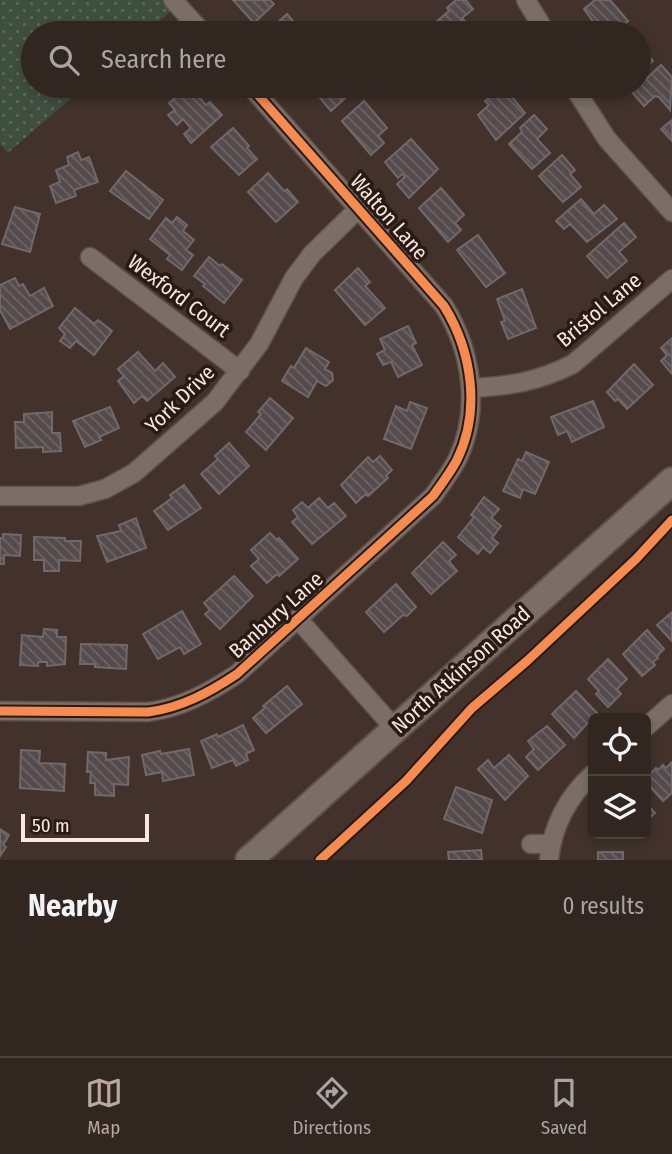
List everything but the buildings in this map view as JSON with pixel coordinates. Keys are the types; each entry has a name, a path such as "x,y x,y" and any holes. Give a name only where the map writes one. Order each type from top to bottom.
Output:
{"main road":[{"name":"North Atkinson Road","path":"249,860 672,481"}],"street":[{"path":"173,0 192,21"},
{"path":"526,0 539,21"},
{"name":"Walton Lane","path":"261,98 444,306 463,342 471,388"},
{"path":"581,98 607,139 672,212"},
{"name":"York Drive","path":"0,495 56,498 79,496 105,489 134,473 215,402 259,344 294,278 312,254 359,208"},
{"name":"Wexford Court","path":"90,257 240,370"},
{"name":"Bristol Lane","path":"471,388 514,385 554,373 573,364 672,279"},
{"name":"Banbury Lane","path":"0,711 165,710 215,689 237,674 433,496 457,460 470,420 471,388"},
{"path":"298,620 395,729"},
{"path":"651,723 672,704"},
{"path":"531,844 550,852 558,820 591,776"}],"green space":[{"path":"0,0 165,0 173,9 160,21 21,21 21,98 71,98 8,153 0,144"}],"cycle path":[{"path":"0,711 148,712 172,707 206,693 237,674 433,496 457,460 469,422 471,402 467,362 454,324 444,306 261,98"},
{"path":"320,860 406,781 472,708 527,661 636,559 672,520"}]}
